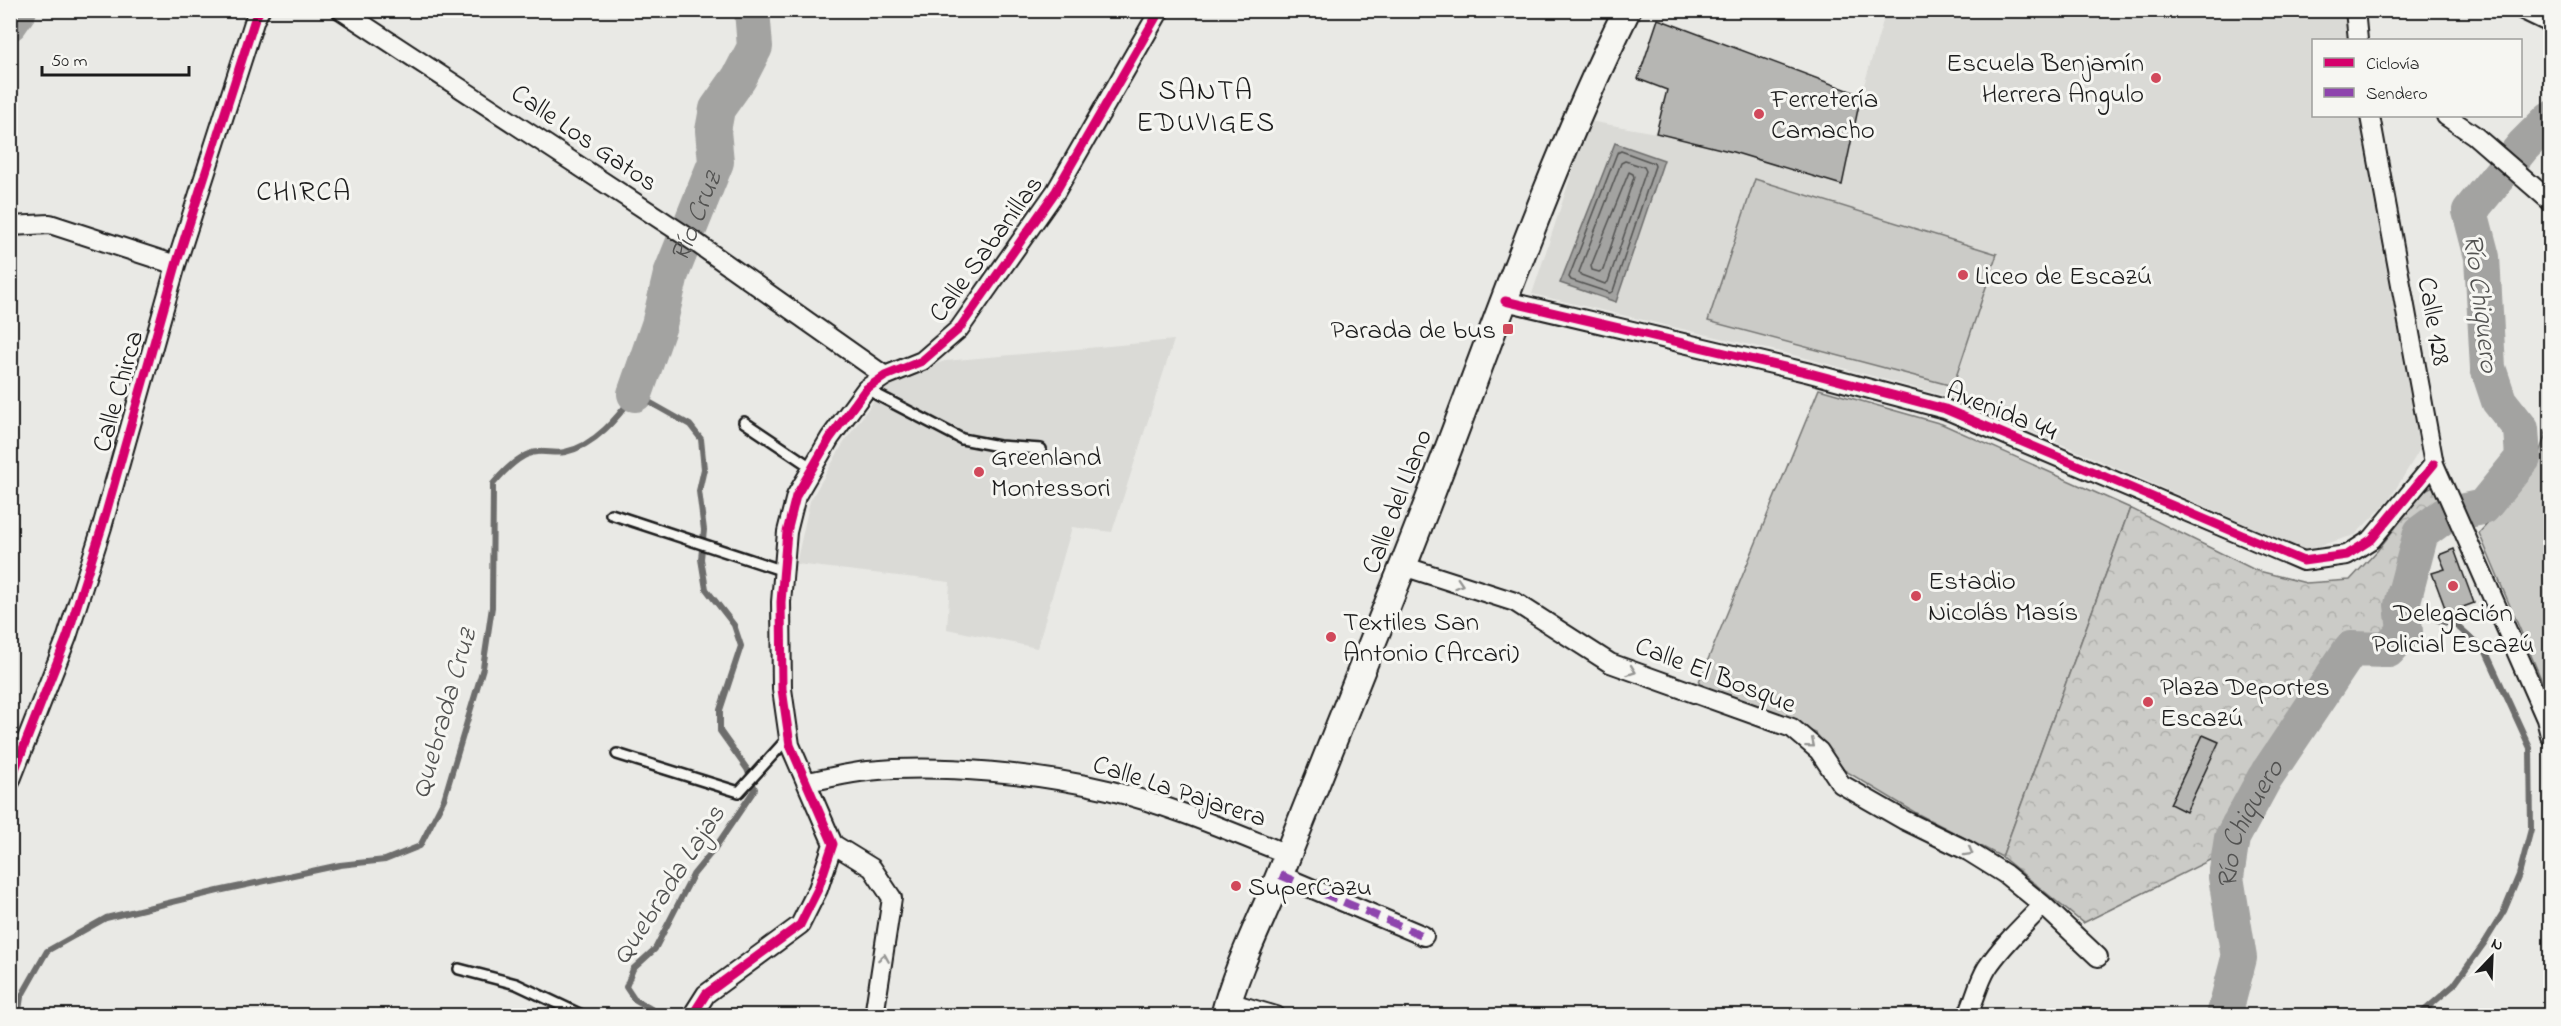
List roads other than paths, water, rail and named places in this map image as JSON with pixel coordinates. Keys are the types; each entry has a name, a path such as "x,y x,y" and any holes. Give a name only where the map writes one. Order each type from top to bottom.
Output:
{"main road":[{"name":"Calle del Llano","path":"1226,1009 1255,930 1403,566 1593,79 1628,10"}],"street":[{"name":"Calle Chirca","path":"10,782 67,637 102,527 176,265 255,19 260,10"},
{"name":"Calle Los Gatos","path":"341,10 698,244 885,376"},
{"name":"Calle Sabanillas","path":"833,844 790,745 782,689 781,602 787,532 796,496 812,467 866,389 885,376 922,361 959,329 1056,191 1160,10"},
{"path":"2355,10 2358,39"},
{"path":"2523,10 2547,22"},
{"name":"Calle 128","path":"2370,117 2434,464 2550,730"},
{"path":"2447,117 2474,135 2544,194"},
{"path":"10,226 50,224 176,265"},
{"name":"Avenida 44","path":"1505,301 1810,374 1945,409 2303,561 2347,555 2372,538 2434,464"},
{"name":"Calle El Bosque","path":"1403,566 1515,602 1610,663 1792,728 1819,751 1841,784 1904,820 1968,851 2005,874 2043,905 2098,957"},
{"name":"Calle La Pajarera","path":"806,782 868,771 967,770 1108,790 1188,815 1424,936"},
{"path":"692,1016 706,994 800,925 818,889 833,844 872,868 892,898 874,1016"},
{"path":"1967,1016 1976,998 1980,980 1988,966 2043,905"},
{"path":"1226,1009 1276,1016"}],"lane":[{"path":"866,389 962,439 999,446 1041,449"},
{"path":"744,422 812,467"},
{"path":"611,514 784,571"},
{"path":"617,754 740,792 789,736"},
{"path":"459,969 516,984 584,1016"}],"water":[{"path":"1615,143 1664,160 1616,302 1560,283"}],"waterway":[{"path":"10,23 19,10"},
{"name":"Río Cruz","path":"635,394 659,325 671,274 716,162 713,131 717,109 739,78 755,47 752,10"},
{"name":"Río Chiquero","path":"2224,1016 2239,958 2226,877 2232,838 2264,779 2351,649 2388,650 2405,631 2402,605 2421,533 2445,515 2483,507 2523,458 2521,429 2499,401 2488,368 2482,257 2470,211 2523,146 2550,119"},
{"name":"Quebrada Cruz","path":"18,1016 21,997 47,951 106,918 340,865 385,860 420,846 444,799 483,668 492,607 493,484 524,456 537,452 565,452 586,444 613,421 635,394 690,425 701,439 704,469 699,491 704,530 701,559 706,589 734,625 741,646 720,710 720,731 747,769 755,789 715,848 693,875 655,949 633,969 626,987 634,999 660,1014"},
{"path":"2402,605 2423,610 2438,620 2458,627 2486,652 2530,748 2531,829 2519,875 2504,911 2454,985 2418,1016"}],"place":[{"name":"Escuela Benjamín Herrera Angulo","path":"2156,78"},
{"name":"Ferretería Camacho","path":"1759,114"},
{"name":"Liceo de Escazú","path":"1963,275"},
{"name":"Parada de bus","path":"1508,329"},
{"name":"Greenland Montessori","path":"979,472"},
{"name":"Delegación Policial Escazú","path":"2453,586"},
{"name":"Estadio Nicolás Masís","path":"1916,596"},
{"name":"Textiles San Antonio (Arcari)","path":"1331,637"},
{"name":"Plaza Deportes Escazú","path":"2148,702"},
{"name":"SuperCazu","path":"1236,886"}],"district":[{"name":"SANTA EDUVIGES","path":"1206,105"},
{"name":"CHIRCA","path":"304,190"}],"water label":[{"name":"Quebrada Lajas","path":"667,884"}]}
